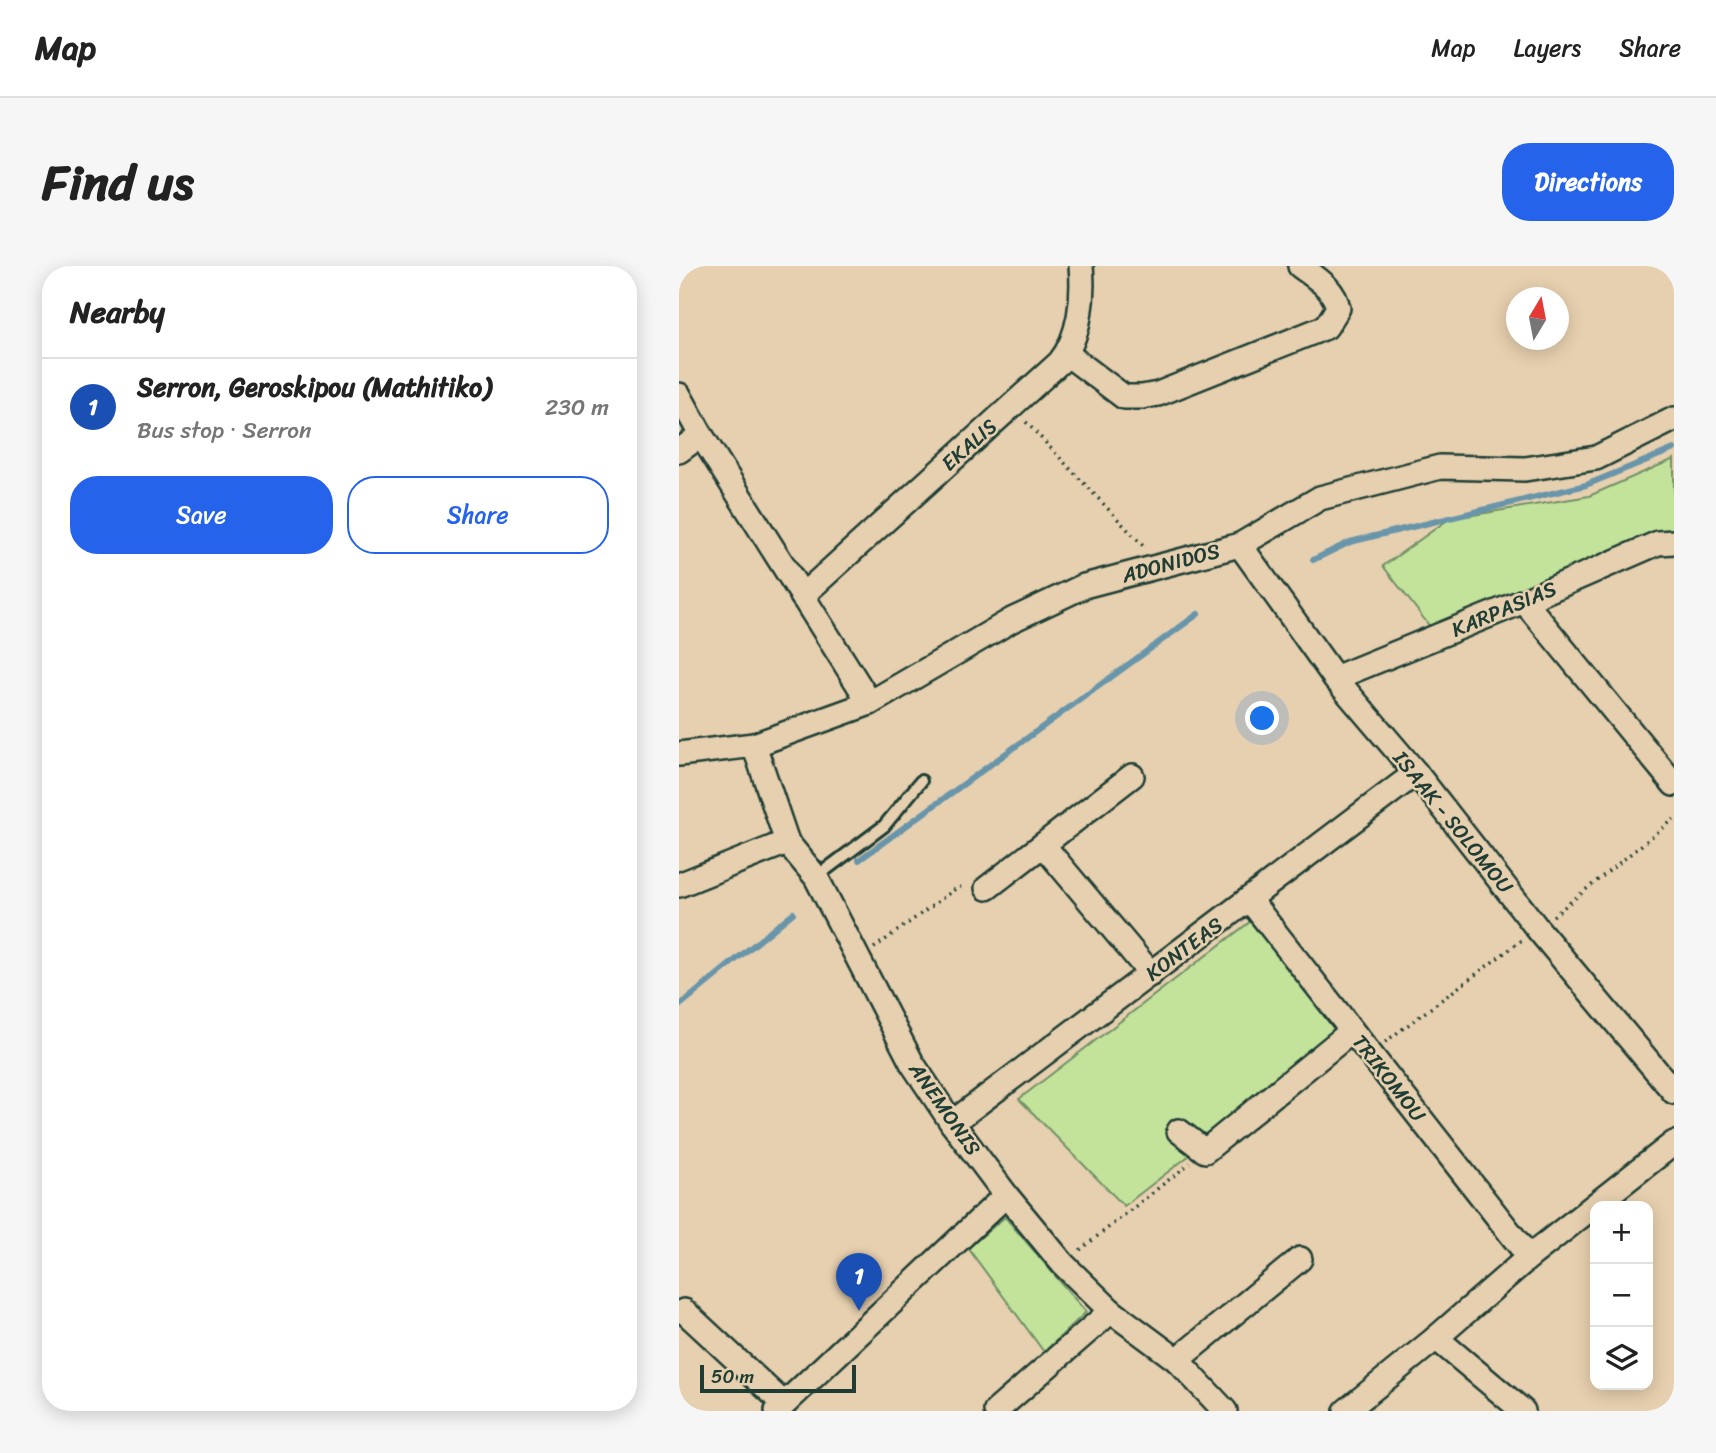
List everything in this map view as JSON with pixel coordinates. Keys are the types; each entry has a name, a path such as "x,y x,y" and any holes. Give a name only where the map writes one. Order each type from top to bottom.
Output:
{"street":[{"name":"EKALIS","path":"802,596 1067,354 1078,318 1083,286 1081,266"},
{"path":"1067,354 1124,397 1158,394 1326,327 1338,308 1336,299 1331,290 1300,266"},
{"path":"679,395 701,435 870,703"},
{"name":"ADONIDOS","path":"679,754 754,745 870,703 1012,620 1084,586 1240,545 1320,498 1440,467 1525,470 1595,458 1674,419"},
{"path":"679,451 701,435"},
{"name":"KARPASIAS","path":"1335,678 1658,543 1674,542"},
{"name":"ISAAK - SOLOMOU","path":"1240,545 1335,678 1674,1092"},
{"path":"1524,601 1674,784"},
{"name":"ANEMONIS","path":"754,745 787,842 816,877 912,1063 952,1123 1062,1264 1111,1311 1177,1360 1224,1411"},
{"name":"KONTEAS","path":"952,1123 1416,774"},
{"path":"987,888 1132,776"},
{"path":"679,886 787,842"},
{"path":"1043,845 1151,974"},
{"name":"TRIKOMOU","path":"1249,899 1529,1257"},
{"path":"1179,1131 1205,1151 1352,1031"},
{"path":"1346,1411 1529,1257 1674,1143"},
{"path":"684,1311 780,1408 1006,1195"},
{"path":"1177,1360 1300,1259"},
{"path":"996,1411 1111,1311"},
{"path":"1436,1338 1523,1411"}],"lane":[{"path":"816,877 884,825 921,781"}],"path":[{"path":"1011,407 1161,566"},
{"path":"859,960 958,887 987,888"},
{"path":"1062,1264 1205,1151"}],"green space":[{"path":"1674,459 1674,538 1432,629 1383,566 1449,519 1589,496"},
{"path":"1255,918 1345,1035 1124,1206 1019,1099"},
{"path":"1005,1217 1086,1312 1044,1352 968,1248"}],"waterway":[{"path":"1313,560 1350,542 1586,485 1674,449"},
{"path":"859,860 1198,614"},
{"path":"679,1006 793,913"}],"place":[{"name":"Serron, Geroskipou (Mathitiko)","path":"859,1311"}]}
